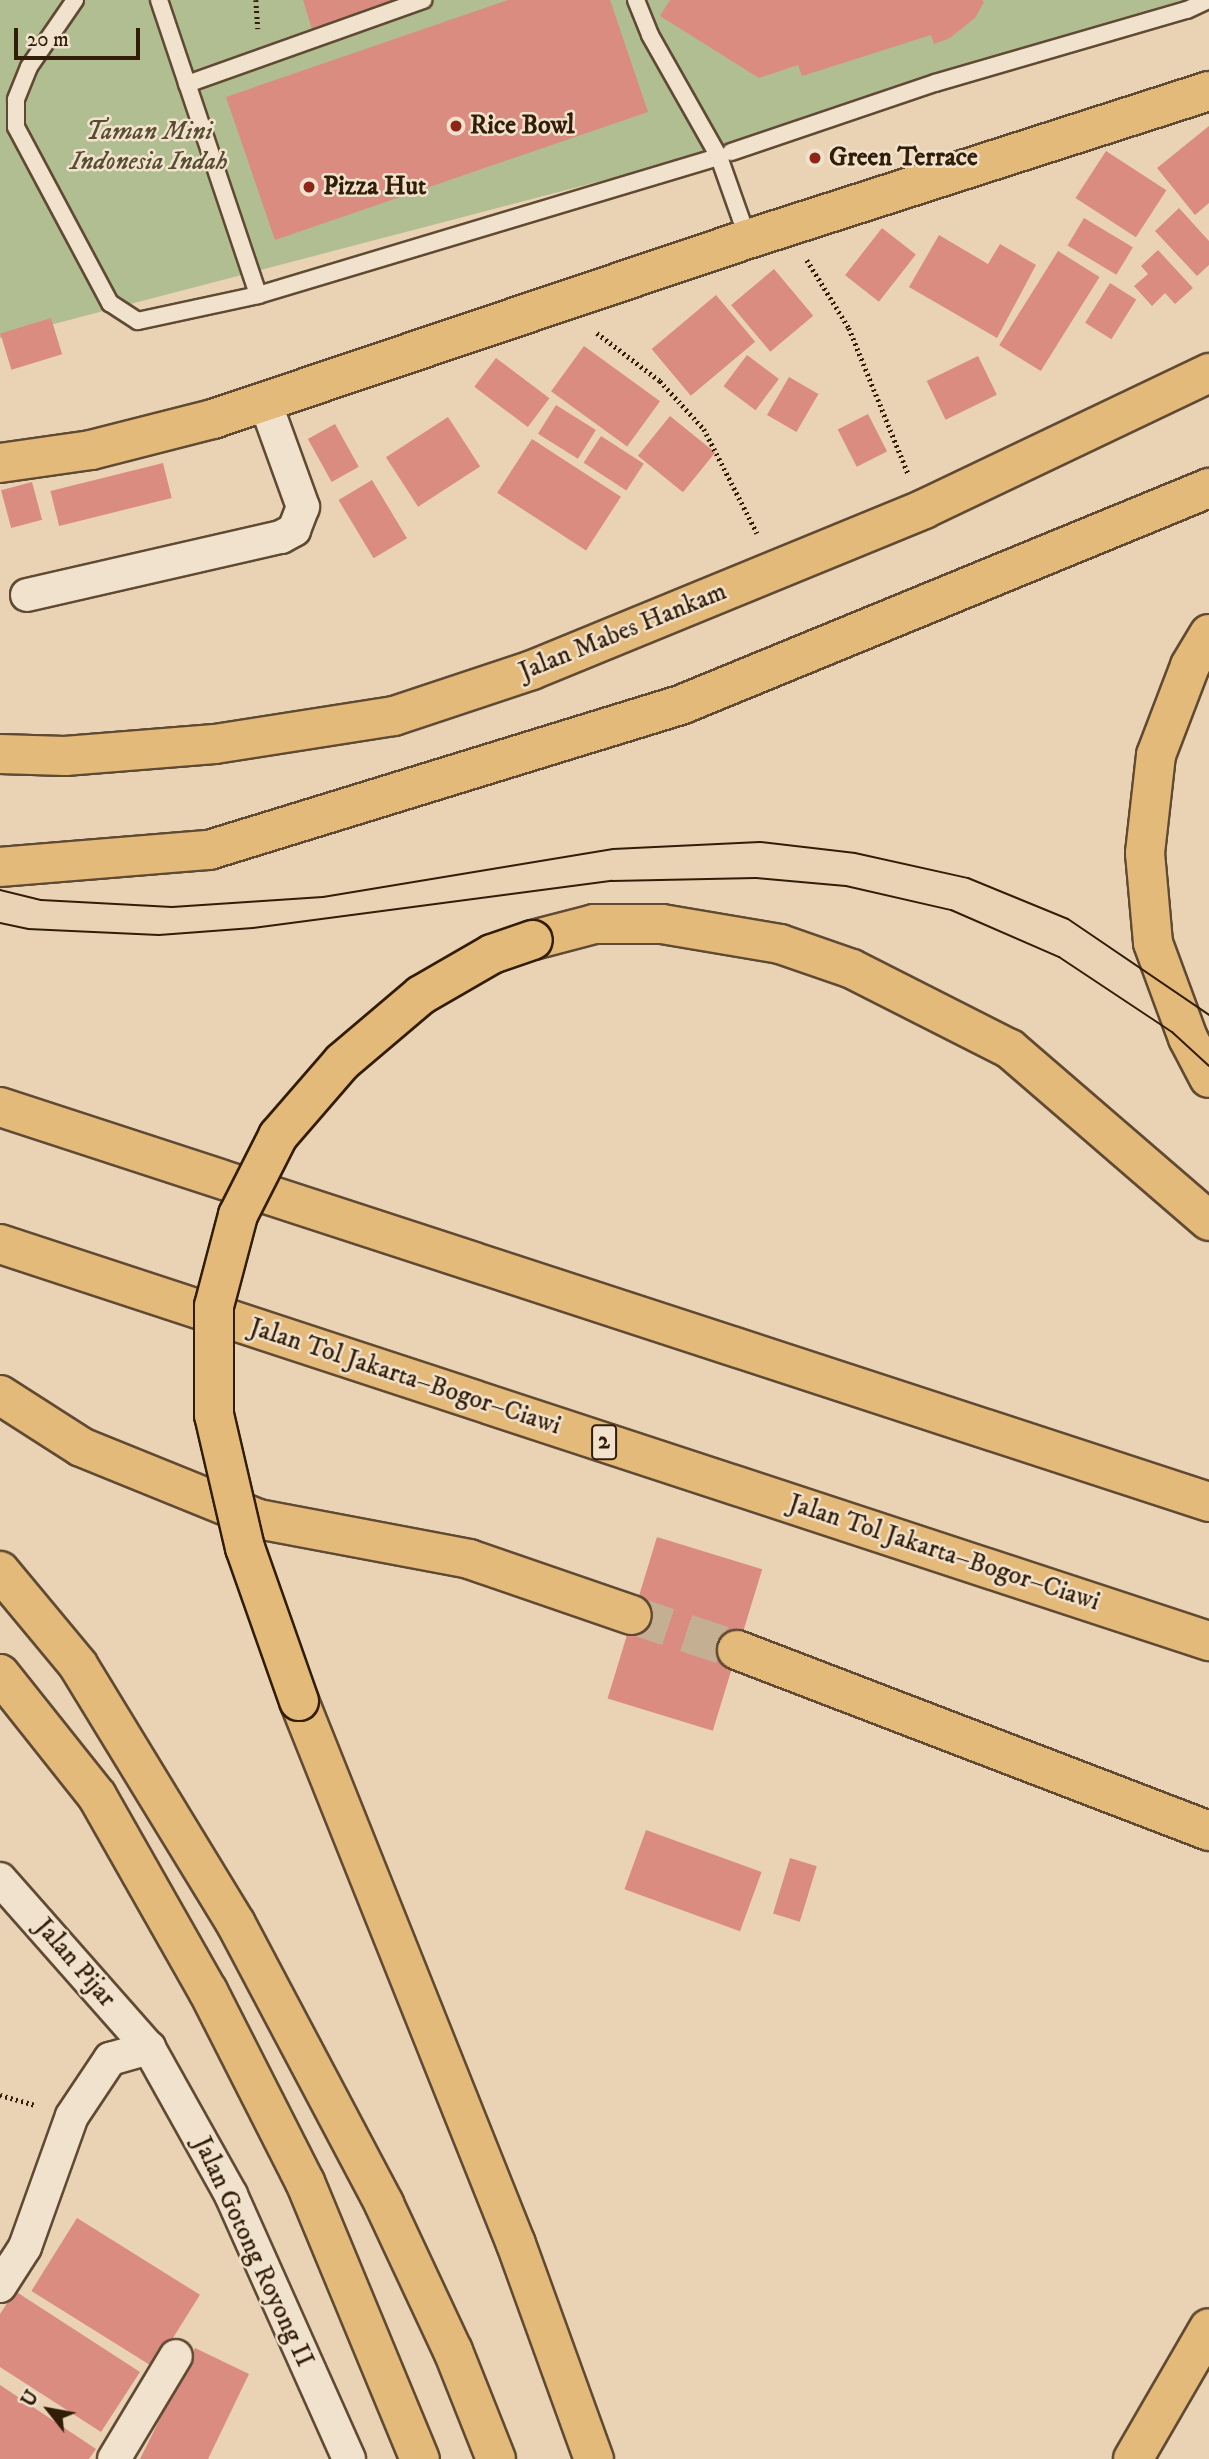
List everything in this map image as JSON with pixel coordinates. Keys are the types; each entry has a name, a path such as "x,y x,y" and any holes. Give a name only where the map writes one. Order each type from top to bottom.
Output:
{"main road":[{"path":"0,463 91,450 265,402 561,305 748,239 1209,91"},
{"name":"Jalan Mabes Hankam","path":"0,754 65,756 215,744 394,716 532,670 772,573 924,509 1209,373"},
{"path":"0,867 209,850 670,708 1209,488"},
{"path":"1209,634 1190,666 1156,755 1145,853 1153,943 1188,1038 1209,1078"},
{"path":"594,2459 516,2244 299,1701 245,1548 214,1415 214,1306 238,1215 278,1136 342,1062 421,995 492,954 533,940 594,924 662,924 780,944 852,969 1010,1049 1209,1221"},
{"path":"0,1107 1209,1502"},
{"name":"Jalan Tol Jakarta–Bogor–Ciawi","path":"0,1244 1209,1641"},
{"path":"0,1395 81,1447 258,1519 468,1559 632,1615"},
{"path":"0,1571 78,1665 236,1924 384,2204 453,2351 496,2459"},
{"path":"737,1650 1209,1831"},
{"path":"0,1674 97,1796 208,1991 305,2182 419,2459"},
{"path":"1133,2459 1209,2328"}],"street":[{"path":"27,595 294,530 303,507 265,402"},
{"name":"Jalan Pijar","path":"0,1879 149,2048"},
{"path":"0,2286 25,2247 72,2116 110,2059 149,2048"},
{"name":"Jalan Gotong Royong II","path":"149,2048 231,2195 349,2459"},
{"path":"114,2459 176,2356"}],"lane":[{"path":"75,0 29,67 16,100 16,127 110,303 138,321 258,295 725,154 935,83 1187,10 1208,0"},
{"path":"159,0 258,295"},
{"path":"187,84 423,0"},
{"path":"636,0 650,36 725,154 748,239"}],"path":[{"path":"788,228 849,328 924,509"},
{"path":"561,305 660,381 704,429 754,524 772,573"}],"green space":[{"name":"Taman Mini Indonesia Indah","path":"0,0 1183,0 974,62 716,151 0,338"}],"building":[{"path":"303,0 395,0 312,29"},
{"path":"508,0 610,0 648,112 275,240 226,97"},
{"path":"670,0 984,2 975,18 950,38 934,44 931,35 802,76 798,65 759,78 660,16"},
{"path":"1209,126 1209,203 1195,215 1157,168"},
{"path":"1106,151 1166,190 1136,237 1076,198"},
{"path":"1179,208 1209,241 1209,265 1197,276 1155,231"},
{"path":"1084,218 1133,247 1116,275 1068,245"},
{"path":"882,228 916,254 879,302 845,275"},
{"path":"939,235 988,264 1000,244 1036,265 997,338 909,287"},
{"path":"1158,250 1193,288 1175,304 1165,293 1152,306 1134,286 1148,274 1141,266"},
{"path":"1058,251 1100,277 1041,371 999,345"},
{"path":"774,269 813,316 770,352 731,305"},
{"path":"1110,283 1136,299 1111,339 1085,323"},
{"path":"716,295 755,342 691,396 652,349"},
{"path":"51,318 62,354 11,370 0,333"},
{"path":"584,346 660,401 627,447 551,391"},
{"path":"747,355 779,379 755,410 724,386"},
{"path":"978,356 997,395 946,420 927,381"},
{"path":"496,358 550,398 528,427 474,387"},
{"path":"789,377 818,394 796,432 767,415"},
{"path":"556,405 596,430 578,459 538,434"},
{"path":"868,414 887,451 857,467 838,429"},
{"path":"670,416 715,453 683,492 638,456"},
{"path":"448,417 480,466 418,507 386,457"},
{"path":"335,424 359,467 332,482 308,439"},
{"path":"601,436 644,464 626,491 584,463"},
{"path":"532,439 621,497 586,550 497,493"},
{"path":"163,463 172,498 59,526 50,491"},
{"path":"372,480 407,538 374,558 339,500"},
{"path":"32,482 42,520 11,528 1,490"},
{"path":"657,1537 762,1569 713,1731 608,1699"},
{"path":"646,1830 762,1872 740,1931 624,1889"},
{"path":"790,1858 817,1866 800,1922 773,1913"},
{"path":"77,2218 200,2295 154,2368 31,2291"},
{"path":"15,2291 140,2372 101,2432 0,2367 0,2314"},
{"path":"195,2348 249,2374 208,2459 140,2459"},
{"path":"0,2385 96,2449 89,2459 0,2459"}],"tunnel":[{"path":"632,1615 737,1650"}],"tram line":[{"path":"0,890 41,900 172,907 323,897 613,849 760,842 855,853 968,878 1068,919 1209,1015"},
{"path":"0,923 28,929 159,935 253,928 612,881 756,878 846,886 951,910 1059,957 1172,1032 1209,1066"}],"place":[{"name":"Rice Bowl","path":"456,126"},
{"name":"Green Terrace","path":"815,158"},
{"name":"Pizza Hut","path":"309,187"}]}
